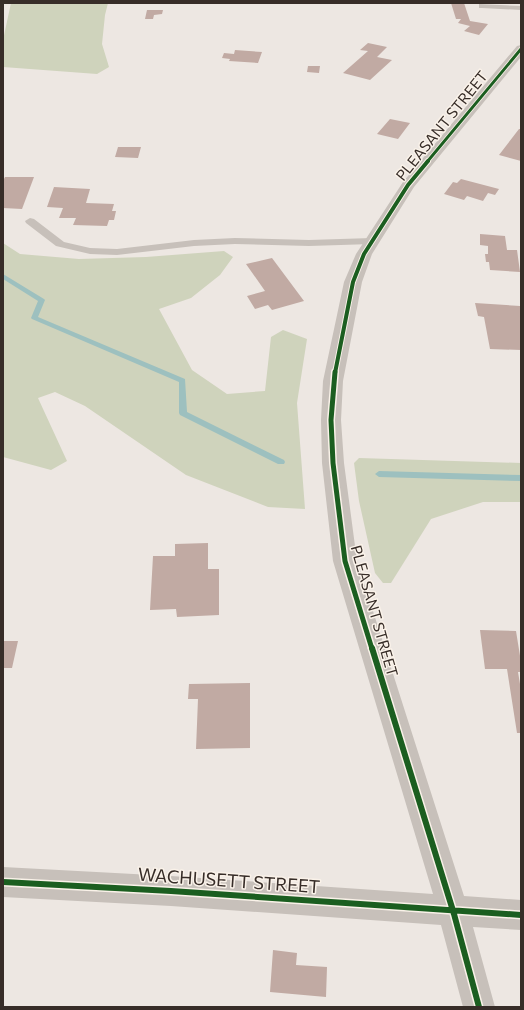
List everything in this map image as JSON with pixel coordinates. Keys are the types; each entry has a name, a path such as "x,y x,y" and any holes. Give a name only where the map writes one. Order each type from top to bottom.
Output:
{"street":[{"name":"PLEASANT STREET","path":"479,1007 453,910 344,561 333,463 331,420 334,381 353,282 364,254 408,185 521,49"},
{"name":"WACHUSETT STREET","path":"3,882 170,891 521,915"}],"lane":[{"path":"482,6 521,8"},
{"path":"30,221 60,244 90,251 117,252 194,243 236,241 309,243 372,241"}],"green space":[{"path":"11,3 108,3 105,15 102,44 109,67 97,74 3,67 3,40"},
{"path":"3,243 20,254 79,259 146,257 224,251 233,257 220,275 191,298 159,309 192,370 227,394 265,391 271,337 283,330 307,339 297,403 305,509 268,507 186,475 85,406 55,392 38,398 67,461 51,470 3,457"},
{"path":"359,458 521,463 521,502 483,502 431,519 391,583 383,583 375,573 359,501 354,463"}],"building":[{"path":"451,3 464,3 470,21 488,24 479,35 464,31 470,26 458,23 461,19 456,19"},
{"path":"147,10 163,10 162,14 154,15 153,19 145,19"},
{"path":"368,43 387,47 377,57 392,60 370,80 343,73 368,51 360,50"},
{"path":"235,50 262,52 258,63 229,61 230,59 222,58 224,53 234,54"},
{"path":"308,66 320,66 319,73 307,72"},
{"path":"390,119 410,123 398,139 377,134"},
{"path":"519,129 521,129 521,161 499,155"},
{"path":"118,147 141,147 138,158 115,157"},
{"path":"5,177 34,177 22,209 3,208 3,181"},
{"path":"461,179 499,189 495,195 488,193 483,201 467,196 464,200 444,194 453,182 457,183"},
{"path":"54,187 90,189 86,203 114,204 112,211 116,211 114,220 109,220 107,226 73,225 76,218 59,218 63,208 47,207"},
{"path":"480,234 505,236 507,250 517,250 520,272 490,270 489,262 486,262 485,254 488,254 488,246 480,245"},
{"path":"272,258 304,301 272,310 268,305 255,309 247,296 265,291 246,264"},
{"path":"475,303 520,306 521,350 490,349 484,317 478,316"},
{"path":"208,543 208,569 219,569 219,615 177,617 176,609 150,610 153,556 175,556 175,544"},
{"path":"480,630 516,631 521,662 521,672 518,672 521,690 521,733 517,733 507,669 485,669"},
{"path":"3,641 18,641 12,668 3,668"},
{"path":"250,683 250,748 196,749 198,699 188,699 189,684"},
{"path":"273,950 297,953 296,965 327,967 326,997 270,992"}],"waterway":[{"path":"3,276 42,300 34,318 183,381 183,413 281,462"},
{"path":"379,474 521,478"}],"cycle path":[{"path":"479,1007 454,914 345,561 333,463 331,420 333,381 353,282 364,254 408,185 521,49"},
{"path":"3,882 171,891 521,915"}]}
